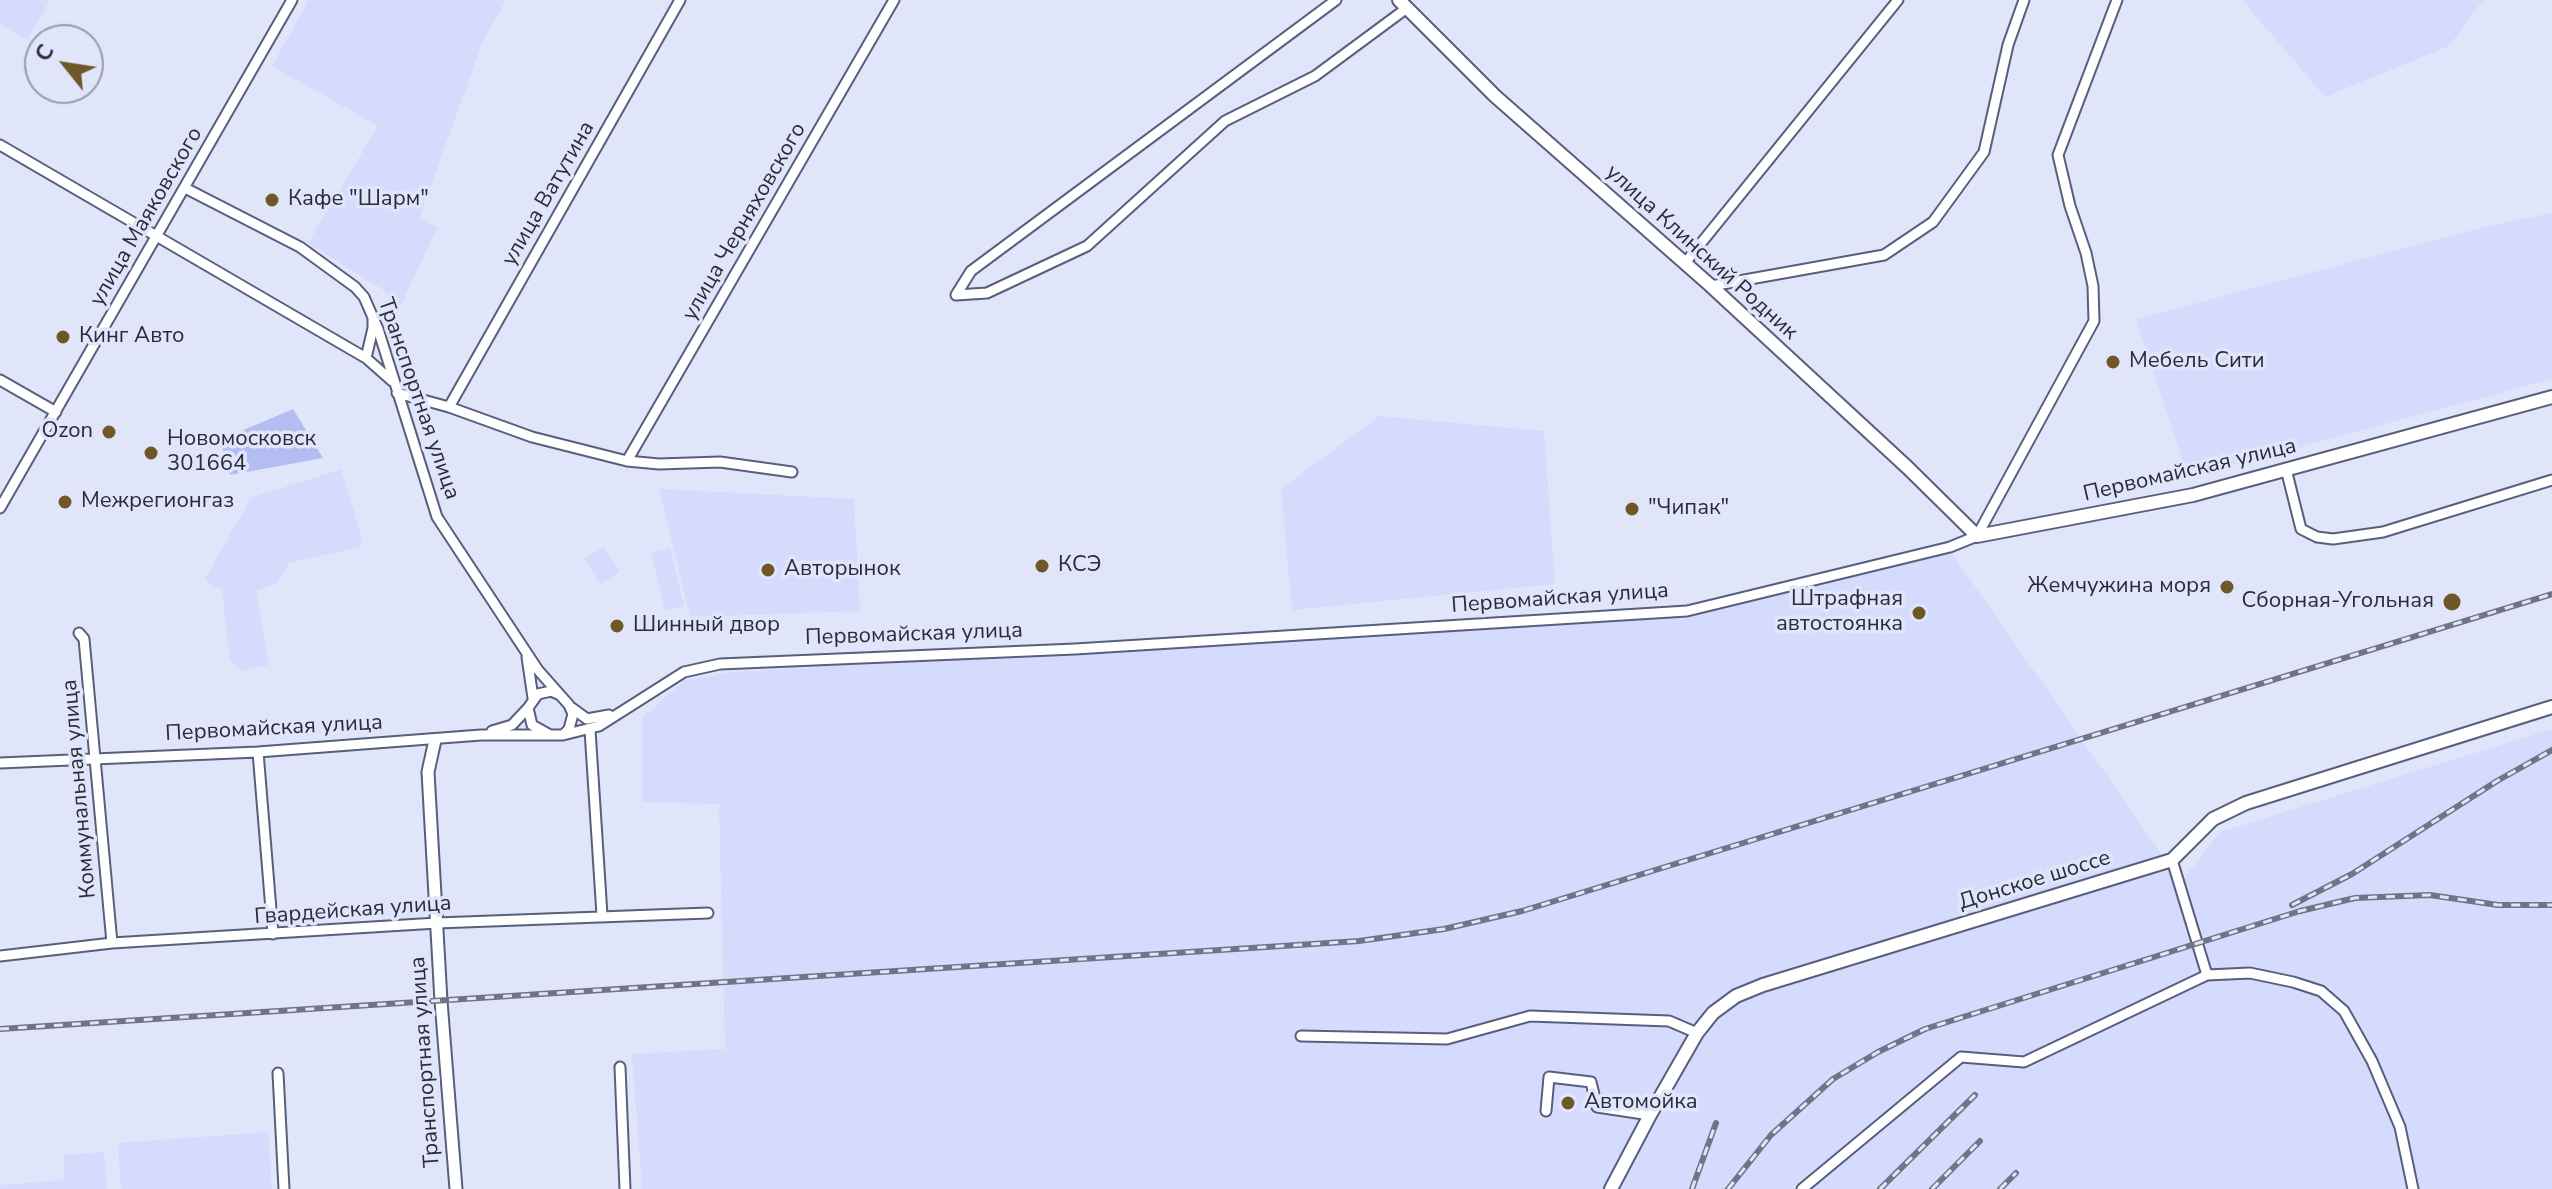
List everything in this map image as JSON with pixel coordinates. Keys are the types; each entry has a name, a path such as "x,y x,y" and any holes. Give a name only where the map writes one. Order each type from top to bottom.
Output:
{"main road":[{"name":"улица Клинский Родник","path":"1403,4 1495,96 1711,286 1977,536"},
{"name":"Первомайская улица","path":"1977,536 2193,495 2552,397"},
{"name":"Донское шоссе","path":"1611,1189 1697,1033 1713,1013 1736,996 1763,985 2172,860 2213,819 2246,803 2552,707"}],"street":[{"name":"улица Маяковского","path":"0,508 292,0"},
{"name":"улица Ватутина","path":"449,407 680,0"},
{"name":"улица Черняховского","path":"627,461 894,0"},
{"path":"1336,0 971,271 956,295 987,293 1087,246 1225,121 1315,76 1403,4"},
{"path":"1685,263 1898,0"},
{"path":"1711,286 1884,255 1933,222 1984,152 2008,45 2024,0"},
{"path":"1977,536 2094,321 2093,286 2086,253 2070,206 2058,155 2117,0"},
{"path":"0,145 366,358 396,388 532,437 627,461 659,464 720,462 792,472"},
{"name":"Транспортная улица","path":"185,188 300,247 355,287 371,311 437,517 538,670 560,695"},
{"path":"366,358 373,328 371,311"},
{"path":"0,380 56,412"},
{"path":"2286,469 2301,529 2317,537 2333,539 2383,532 2552,480"},
{"name":"Первомайская улица","path":"563,735 590,730 684,672 720,664 1075,649 1687,611 1950,547 1977,536"},
{"name":"Коммунальная улица","path":"79,633 84,639 97,757 112,943"},
{"path":"526,649 533,698"},
{"path":"481,735 512,725 533,698 551,691 560,695 577,715 593,720 630,705"},
{"path":"528,708 532,725 550,735 563,735 573,721 569,705"},
{"path":"590,730 602,915"},
{"name":"Первомайская улица","path":"0,763 258,752 481,735 550,735"},
{"name":"Транспортная улица","path":"435,740 428,772 456,1189"},
{"path":"258,752 273,934"},
{"path":"2172,860 2207,975"},
{"name":"Гвардейская улица","path":"0,956 112,943 437,923 708,913"},
{"path":"1802,1189 1961,1057 2024,1062 2207,975 2250,973 2321,991 2344,1011 2372,1061 2400,1127 2413,1189"},
{"path":"1301,1036 1447,1039 1530,1016 1669,1021 1697,1033"},
{"path":"620,1067 625,1189"},
{"path":"278,1073 284,1189"},
{"path":"1546,1111 1549,1077 1591,1082 1597,1107 1650,1115"}],"shaded area":[{"path":"0,0 50,0 36,24 24,24 24,38 0,24"},
{"path":"309,0 506,0 483,41 420,216 437,228 397,314 385,291 308,243 378,126 272,66"},
{"path":"2242,0 2483,0 2449,46 2325,97"},
{"path":"2552,213 2552,379 2188,477 2136,319 2488,226"},
{"path":"293,409 323,458 230,475 220,440"},
{"path":"1379,416 1544,431 1555,584 1292,610 1281,489"},
{"path":"341,469 362,538 360,547 289,563 277,583 256,591 269,665 241,671 230,660 222,590 204,580 251,498"},
{"name":"Авторынок","path":"659,489 854,499 860,611 690,617"},
{"path":"604,547 620,572 600,584 584,559"},
{"path":"670,548 684,606 665,611 651,553"},
{"path":"1951,552 2181,882 2220,832 2552,729 2552,1189 642,1189 632,1054 725,1049 719,804 642,802 642,718 685,680 734,672 1682,618"},
{"path":"268,1132 272,1189 121,1189 118,1143"},
{"path":"104,1152 107,1189 0,1189 0,1185 65,1180 63,1155"}],"railway":[{"path":"0,1029 1359,941 1444,929 1522,911 2552,594"},
{"path":"2292,905 2352,874 2497,781 2552,750"},
{"path":"1728,1189 1771,1135 1833,1079 1925,1029 2300,911 2355,898 2430,895 2498,905 2552,905"},
{"path":"1880,1189 1975,1095"},
{"path":"1692,1189 1716,1123"},
{"path":"1932,1189 1980,1141"},
{"path":"2000,1189 2016,1173"}],"place":[{"name":"Кафе \"Шарм\"","path":"272,200"},
{"name":"Кинг Авто","path":"63,337"},
{"name":"Мебель Сити","path":"2113,362"},
{"name":"Ozon","path":"109,432"},
{"name":"Новомосковск 301664","path":"151,453"},
{"name":"Межрегионгаз","path":"65,502"},
{"name":"\"Чипак\"","path":"1632,509"},
{"name":"КСЭ","path":"1042,566"},
{"name":"Авторынок","path":"768,570"},
{"name":"Жемчужина моря","path":"2227,587"},
{"name":"Сборная-Угольная","path":"2452,602"},
{"name":"Штрафная автостоянка","path":"1919,613"},
{"name":"Шинный двор","path":"617,626"},
{"name":"Автомойка","path":"1568,1103"}]}
